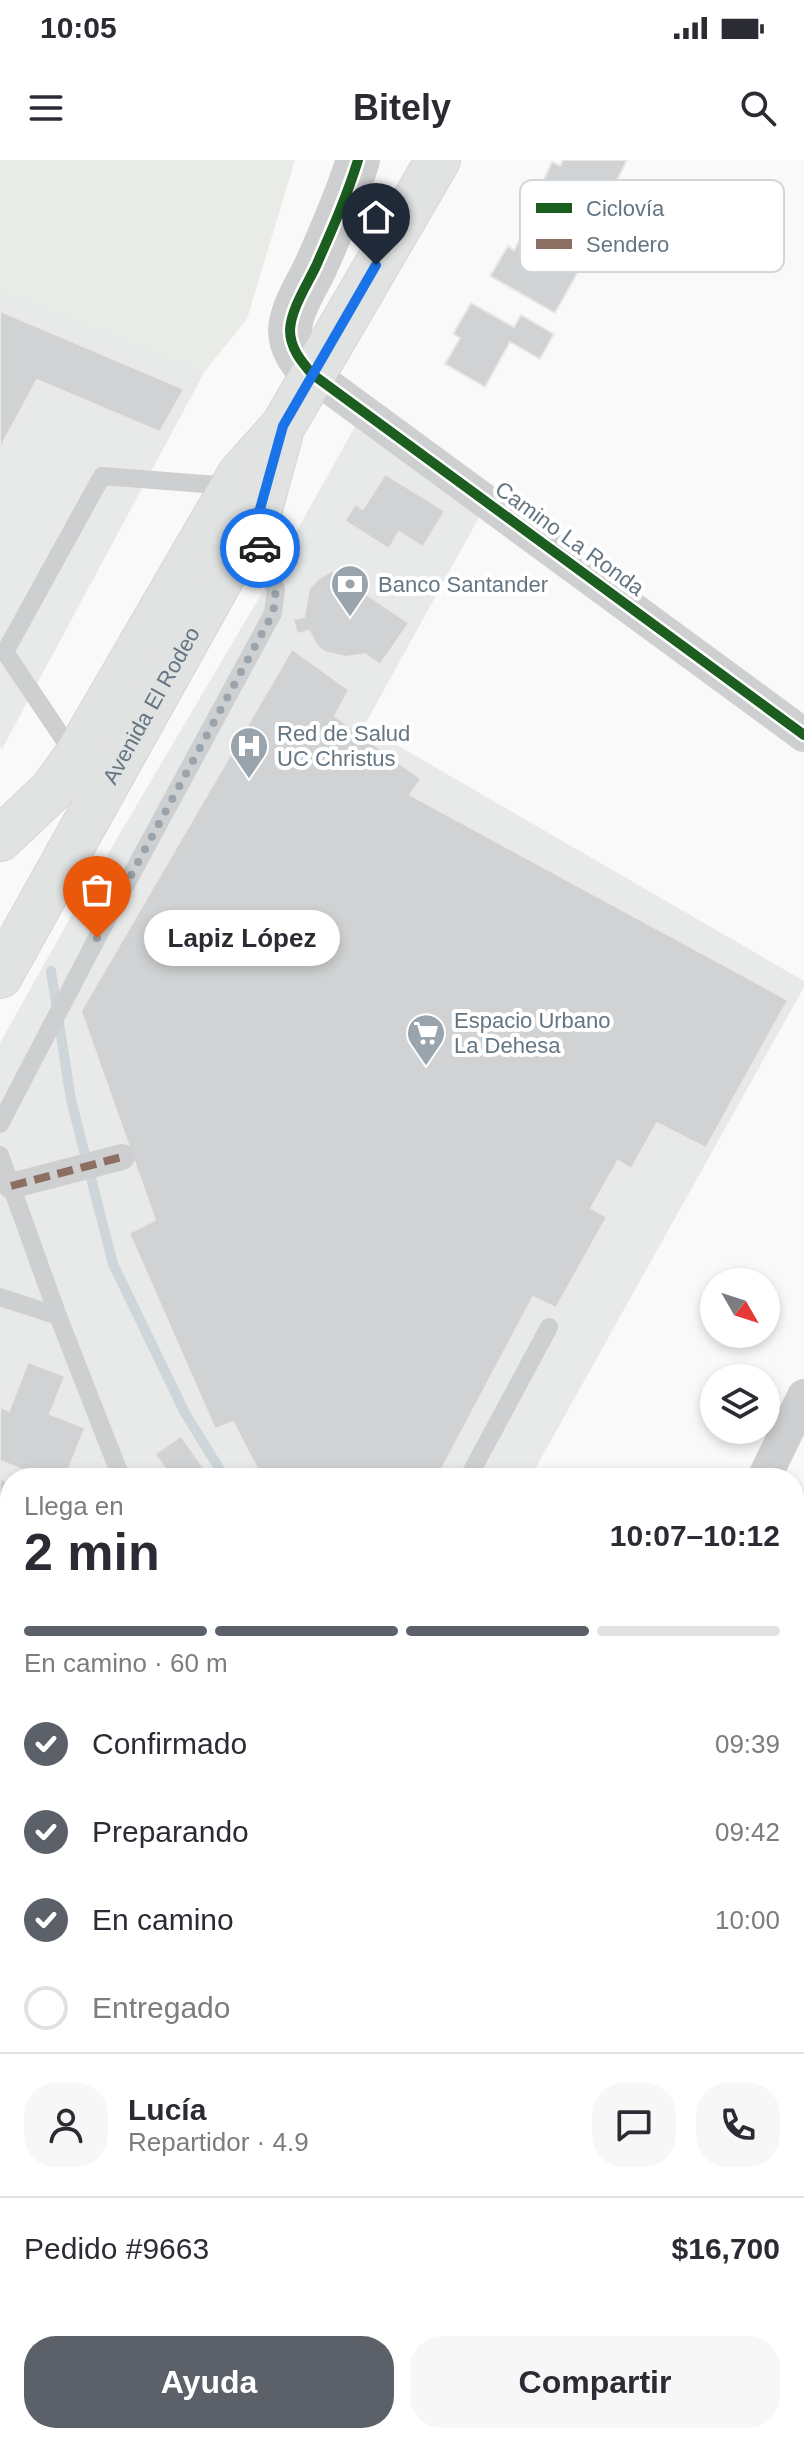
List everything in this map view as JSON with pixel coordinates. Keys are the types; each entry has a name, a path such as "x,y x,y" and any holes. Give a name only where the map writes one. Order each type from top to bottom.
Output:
{"main road":[{"name":"Avenida El Rodeo","path":"4,830 52,790 75,758 232,487 283,426 438,160"},
{"name":"Avenida El Rodeo","path":"0,976 260,509 283,426"}],"street":[{"path":"312,374 292,346 292,320 358,160"},
{"name":"Camino La Ronda","path":"312,374 804,735"},
{"path":"11,1186 111,1159"},
{"path":"769,1468 804,1396"}],"lane":[{"path":"75,758 5,652 102,476 232,487"},
{"path":"0,1124 273,613 276,589 251,526"},
{"path":"0,1155 116,1468"},
{"path":"0,1297 58,1316"},
{"path":"473,1468 549,1327"}],"shaded area":[{"path":"0,160 295,160 247,319 205,371 0,289"},
{"path":"0,289 205,371 2,749 0,747"},
{"name":"Espacio Urbano La Dehesa","path":"357,423 481,514 364,726 804,981 804,987 536,1468 0,1468 0,1043 266,586"}],"building":[{"path":"563,160 627,160 617,180 544,180 552,162 560,166"},
{"path":"520,239 520,272 578,272 555,313 490,276 508,246 514,250"},
{"path":"471,303 514,327 521,315 554,334 540,359 510,342 485,387 445,364 460,338 453,334"},
{"path":"0,311 184,389 160,432 37,380 0,448"},
{"path":"385,474 445,511 423,547 399,532 389,549 345,521 355,504 363,509"},
{"name":"Banco Santander","path":"332,571 409,623 380,665 365,654 346,657 325,652 317,646 309,631 297,634 293,619 304,617 309,589"},
{"name":"Espacio Urbano La Dehesa","path":"292,649 349,690 335,716 421,779 410,795 788,1000 706,1148 657,1123 631,1169 618,1161 591,1208 607,1217 556,1308 533,1297 442,1468 257,1468 233,1422 215,1429 129,1233 155,1220 81,1011"},
{"path":"28,1362 65,1376 50,1414 85,1428 69,1468 18,1468 0,1461 0,1407 9,1411"},
{"path":"181,1436 204,1468 165,1468 155,1454"}],"waterway":[{"path":"51,971 71,1100 113,1264 185,1413 219,1468"}],"marked path":[{"path":"11,1186 122,1157"}],"cycle path":[{"path":"358,160 291,322 292,343 304,364 312,374 804,735"}],"way so far":[{"path":"97,938 273,613 276,589 260,548"}],"place":[{"name":"Banco Santander","path":"350,618"},
{"name":"Red de Salud UC Christus","path":"249,780"},
{"name":"Lapiz López","path":"97,938"},
{"name":"Espacio Urbano La Dehesa","path":"426,1067"}],"route":[{"path":"260,548 251,526 260,509 283,426 376,265"}]}
